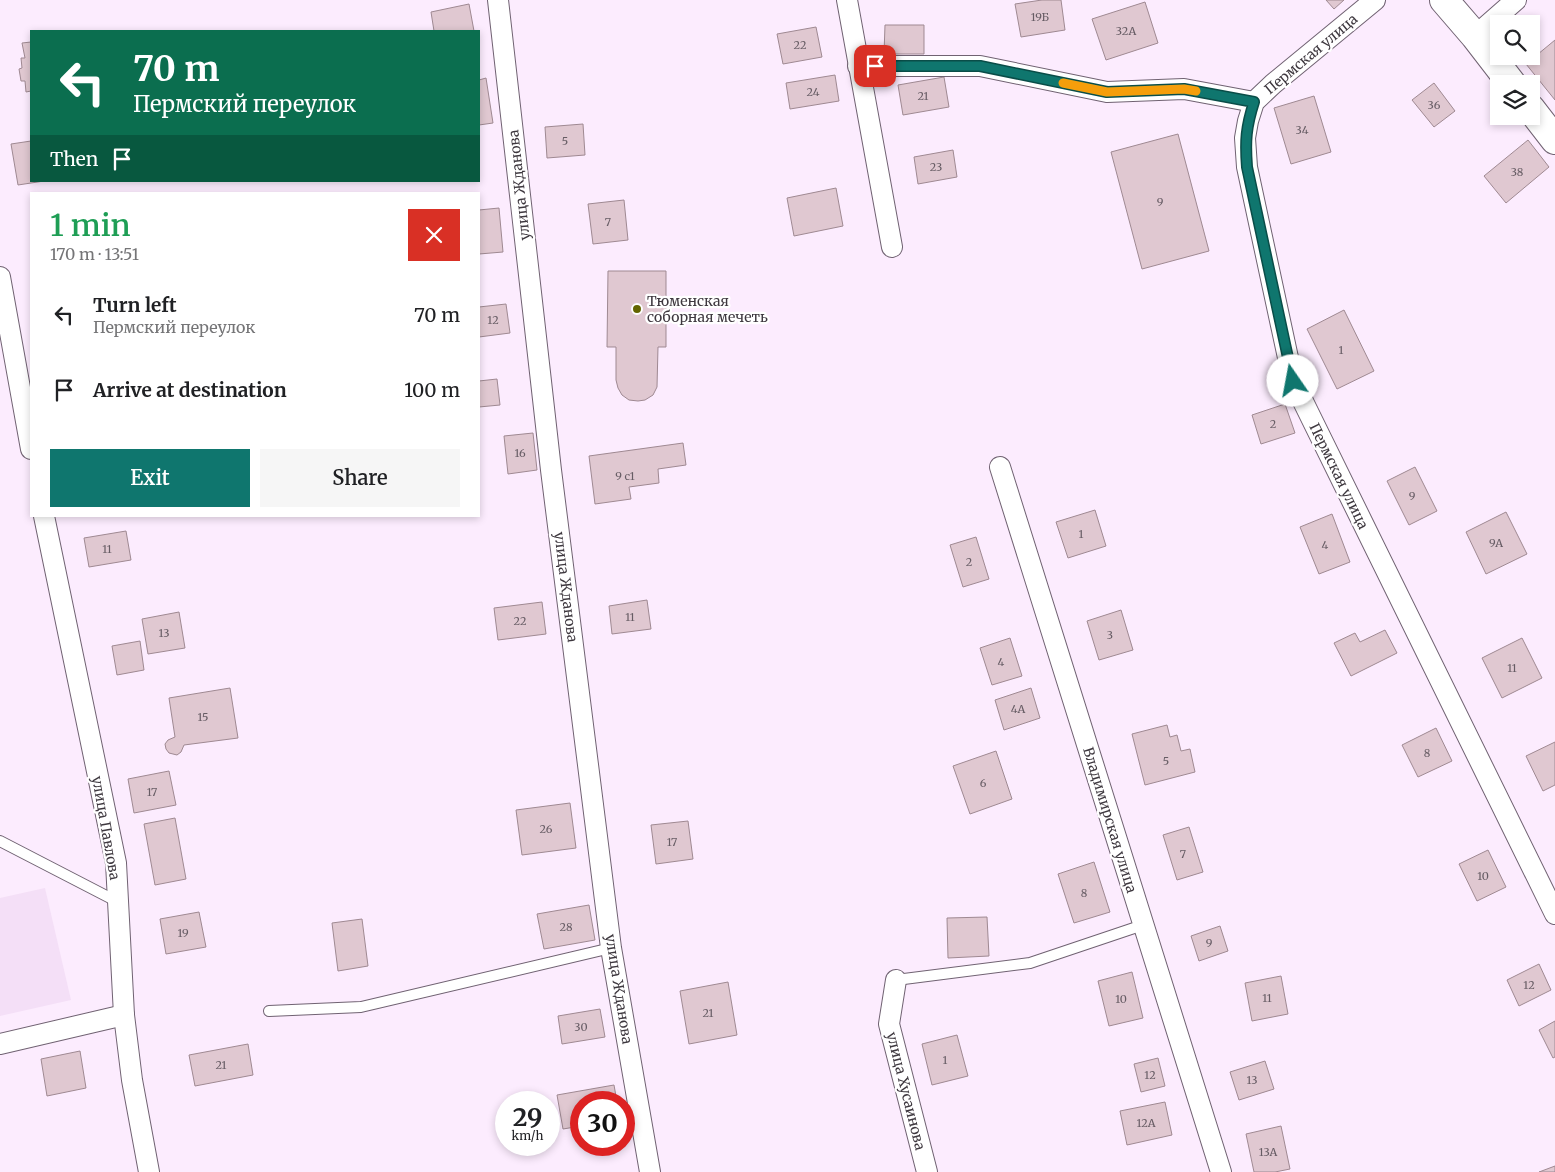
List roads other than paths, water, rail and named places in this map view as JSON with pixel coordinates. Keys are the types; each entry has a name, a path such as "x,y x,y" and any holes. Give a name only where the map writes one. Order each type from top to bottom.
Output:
{"street":[{"name":"улица Жданова","path":"498,0 551,470 611,948 650,1172"},
{"path":"847,0 892,247"},
{"name":"Пермская улица","path":"1375,0 1273,84 1254,102 1245,138 1247,167 1293,381 1555,914"},
{"path":"1444,0 1505,75"},
{"path":"1475,36 1516,0"},
{"path":"858,66 980,66 1107,92 1184,89 1254,102"},
{"path":"1540,121 1555,140"},
{"path":"0,277 7,362 30,445"},
{"name":"Владимирская улица","path":"1000,467 1221,1172"},
{"name":"улица Павлова","path":"44,517 116,863 124,1015 132,1080 149,1172"},
{"name":"улица Хусаинова","path":"896,980 889,1024 927,1172"},
{"path":"0,1044 124,1015"}],"lane":[{"path":"0,841 118,902"},
{"path":"896,980 1030,963 1143,925"},
{"path":"269,1011 361,1007 611,948"}],"place":[{"name":"Тюменская соборная мечеть","path":"637,309"}]}
